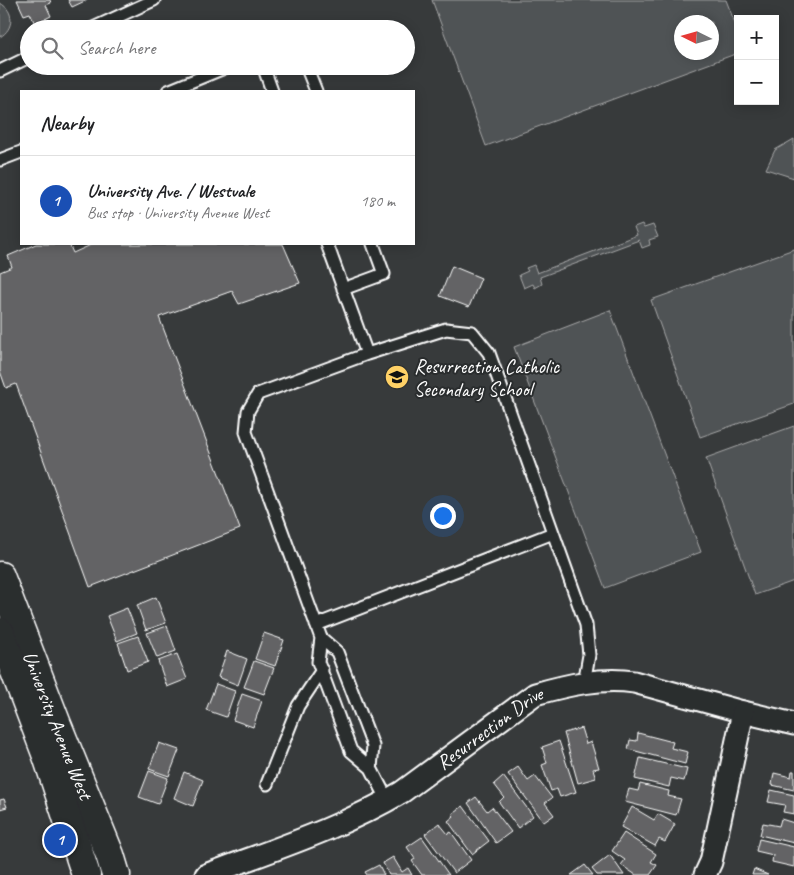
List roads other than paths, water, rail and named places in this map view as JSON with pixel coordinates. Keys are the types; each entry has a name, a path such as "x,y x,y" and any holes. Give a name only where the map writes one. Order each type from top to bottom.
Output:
{"main road":[{"name":"University Avenue West","path":"0,576 110,855 116,875"},
{"name":"University Avenue West","path":"0,632 47,756 86,875"}],"street":[{"name":"Resurrection Drive","path":"206,875 338,824 388,801 535,694 558,688 616,680 634,682 794,724"},
{"path":"705,875 711,862 743,712"}],"lane":[{"path":"111,20 154,0"},
{"path":"0,70 20,61"},
{"path":"170,90 207,75"},
{"path":"266,75 272,90"},
{"path":"310,75 316,90"},
{"path":"0,160 20,152"},
{"path":"327,245 367,354"},
{"path":"343,289 384,274 373,245"},
{"path":"371,768 372,746 337,652 321,638 246,432 248,411 258,394 367,354 446,329 472,332 489,353 586,625 589,655 584,683"},
{"path":"316,625 553,533"},
{"path":"321,638 318,662 351,751 371,768 388,801"},
{"path":"266,784 298,706 322,670"}],"place":[{"name":"Resurrection Catholic Secondary School","path":"397,377"},
{"name":"University Ave. / Westvale","path":"60,840"}]}
